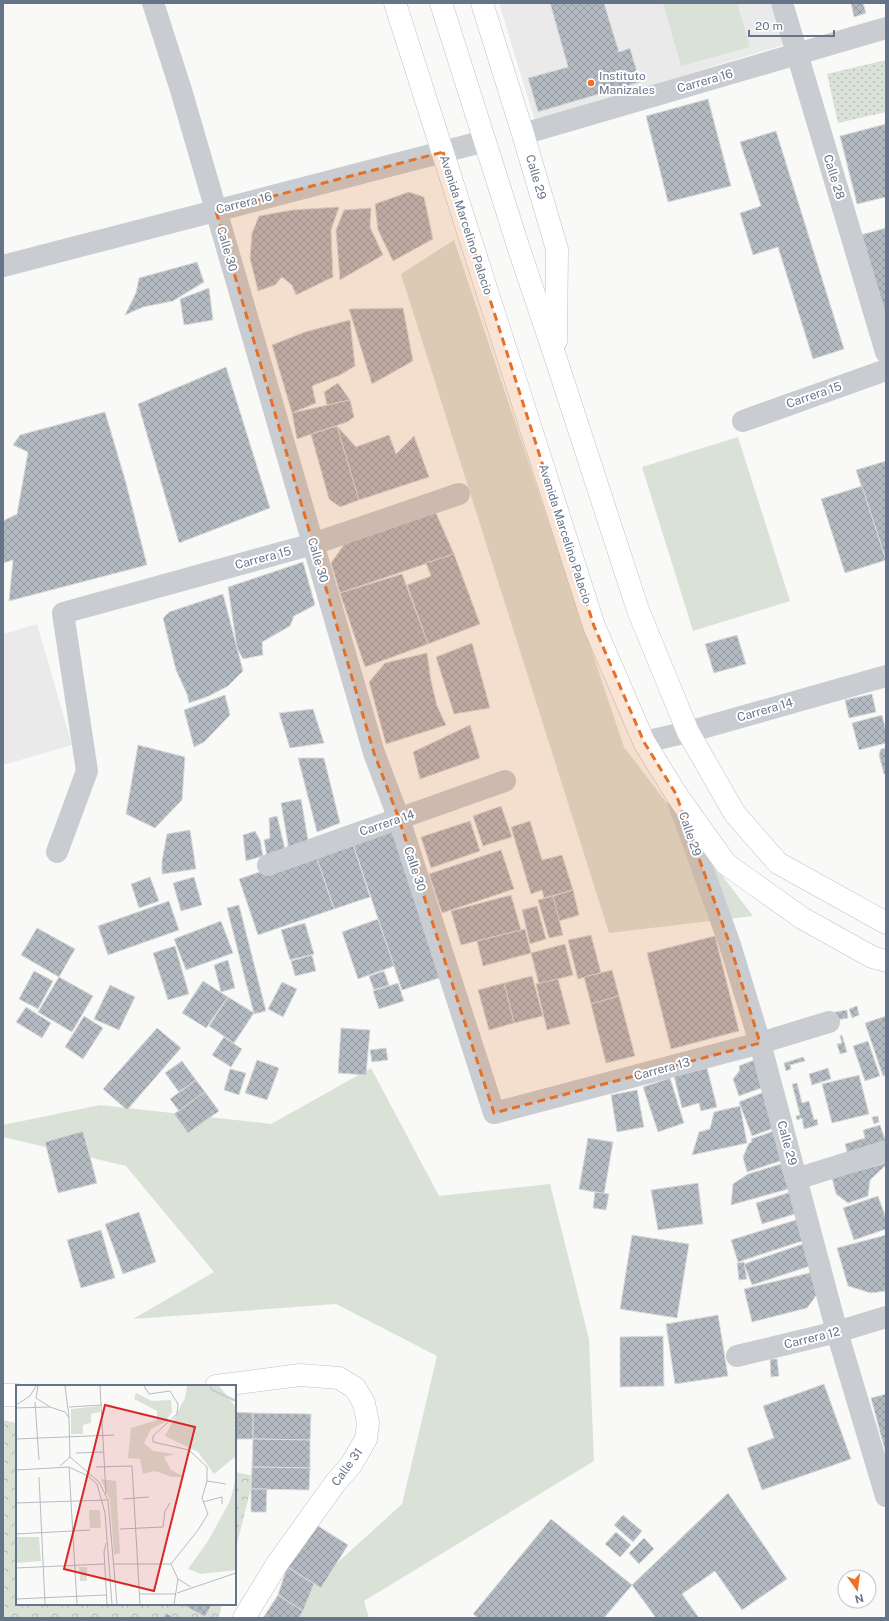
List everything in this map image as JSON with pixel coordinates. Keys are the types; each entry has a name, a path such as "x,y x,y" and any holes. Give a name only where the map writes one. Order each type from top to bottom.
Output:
{"main road":[{"name":"Avenida Marcelino Palacio","path":"395,3 594,626 644,742 676,794 726,864 802,918 872,956 886,961"},
{"path":"441,3 519,249 556,356 638,610 688,732 735,814 778,863 886,923"},
{"name":"Calle 29","path":"482,3 557,249 556,356"},
{"name":"Calle 31","path":"224,1385 300,1375 339,1378 355,1388 364,1403 368,1423 366,1440 351,1465 336,1482 277,1564 244,1618"},
{"path":"3,1395 16,1395"}],"street":[{"name":"Calle 30","path":"152,3 181,90 374,753 399,819 494,1113"},
{"name":"Calle 28","path":"782,3 886,352"},
{"name":"Carrera 16","path":"523,134 886,28"},
{"name":"Carrera 16","path":"3,266 486,141"},
{"name":"Carrera 15","path":"743,420 886,370"},
{"name":"Carrera 15","path":"58,852 87,771 63,613 313,544 459,494"},
{"name":"Carrera 14","path":"644,742 688,732 886,676"},
{"name":"Carrera 14","path":"268,865 505,781"},
{"name":"Calle 29","path":"676,794 730,945 760,1043 837,1332 886,1496"},
{"name":"Carrera 13","path":"494,1113 760,1043 829,1022"},
{"path":"796,1179 886,1151"},
{"name":"Carrera 12","path":"737,1356 837,1332 886,1317"}],"highlighted area":[{"path":"443,152 594,626 644,742 676,794 730,945 760,1043 494,1113 399,819 374,753 216,211"}],"shaded area":[{"name":"Instituto Manizales","path":"499,3 770,3 783,45 535,121"},
{"path":"37,624 72,745 3,765 3,634"}],"green space":[{"path":"663,3 737,3 750,47 681,66"},
{"path":"886,60 886,112 838,123 827,74"},
{"path":"454,240 624,747 753,916 609,933 401,274"},
{"path":"738,437 790,601 693,631 642,467"},
{"path":"371,1068 439,1196 550,1184 589,1339 594,1461 364,1601 369,1618 286,1618 292,1604 402,1504 437,1356 336,1304 133,1319 214,1272 126,1166 3,1137 3,1125 100,1105 271,1124"},
{"path":"3,1420 16,1423 16,1605 222,1605 219,1618 3,1618"},
{"path":"236,1472 254,1476 236,1548"}],"building":[{"path":"550,3 604,3 619,52 630,48 640,82 538,112 528,78 568,67"},
{"path":"851,3 863,3 866,13 854,17"},
{"path":"708,99 731,186 668,202 646,116"},
{"path":"886,124 886,197 857,204 840,136"},
{"path":"776,131 844,349 813,359 778,247 753,255 740,213 761,206 740,142"},
{"path":"409,192 424,197 433,239 393,261 378,230 375,204"},
{"path":"339,207 331,230 333,277 296,295 292,285 282,277 275,285 258,291 250,258 252,233 259,216 292,210"},
{"path":"371,208 370,227 383,255 340,280 336,230 344,210"},
{"path":"886,228 886,340 857,236"},
{"path":"197,262 204,282 173,301 143,307 125,315 136,293 139,278"},
{"path":"209,288 213,320 184,325 180,299"},
{"path":"403,308 413,361 372,384 349,309"},
{"path":"350,320 355,366 340,375 312,386 316,403 292,413 272,345 305,332"},
{"path":"226,367 270,508 179,543 138,404"},
{"path":"338,383 350,400 327,405 324,392"},
{"path":"350,400 354,417 347,422 297,439 292,413"},
{"path":"105,412 126,483 147,565 9,601 13,560 3,563 3,521 17,514 28,452 13,445 20,435"},
{"path":"337,426 359,500 340,507 329,499 311,434"},
{"path":"337,426 356,447 389,435 396,454 414,436 429,477 359,500"},
{"path":"886,461 886,561 856,470"},
{"path":"862,486 886,560 845,573 821,499"},
{"path":"434,509 454,554 340,593 331,563 348,539"},
{"path":"454,554 480,624 428,644 407,585 431,576 426,563"},
{"path":"303,562 315,605 294,616 290,626 262,642 263,655 243,659 237,648 228,587"},
{"path":"402,574 428,644 365,667 340,593"},
{"path":"223,594 243,671 228,686 209,696 189,703 187,694 176,670 163,618 169,612"},
{"path":"737,635 746,664 714,673 705,644"},
{"path":"472,643 490,708 454,714 436,657"},
{"path":"427,653 431,681 437,706 446,725 386,744 369,682 385,663"},
{"path":"872,694 876,712 849,718 845,700"},
{"path":"225,695 230,715 204,742 194,747 184,710"},
{"path":"313,709 324,743 290,748 279,713"},
{"path":"882,715 886,731 886,743 859,750 852,723"},
{"path":"470,725 480,758 420,779 413,752"},
{"path":"138,745 185,757 182,800 155,828 126,814"},
{"path":"886,748 886,774 884,774 879,755 881,749"},
{"path":"298,758 324,758 340,823 317,832"},
{"path":"301,799 309,846 286,853 288,844 281,803"},
{"path":"501,806 512,837 483,846 473,816"},
{"path":"277,816 286,853 267,857 264,840 270,838 269,818"},
{"path":"470,821 480,851 431,868 421,837"},
{"path":"530,821 542,860 562,855 573,890 544,898 542,890 531,894 511,827"},
{"path":"391,828 442,977 402,990 352,841"},
{"path":"190,830 196,869 162,874 162,861 167,834"},
{"path":"255,831 260,840 263,856 246,861 243,835"},
{"path":"352,841 370,897 334,909 315,853"},
{"path":"501,850 514,889 442,913 429,874"},
{"path":"315,853 334,909 258,935 239,879"},
{"path":"150,877 159,901 139,908 131,884"},
{"path":"194,877 202,905 181,911 173,883"},
{"path":"573,890 579,915 559,921 553,896"},
{"path":"511,895 521,930 461,945 451,911"},
{"path":"553,896 563,935 549,938 538,900"},
{"path":"169,901 179,930 108,955 98,926"},
{"path":"239,905 266,1011 254,1014 227,908"},
{"path":"537,906 546,939 530,944 522,910"},
{"path":"378,919 394,966 358,979 342,932"},
{"path":"221,921 233,953 186,970 174,939"},
{"path":"305,923 314,954 290,960 281,930"},
{"path":"37,928 75,949 59,977 21,955"},
{"path":"525,929 531,953 483,966 477,941"},
{"path":"591,935 601,973 578,979 568,940"},
{"path":"715,936 739,1031 671,1049 647,953"},
{"path":"565,944 573,975 539,984 531,953"},
{"path":"175,946 189,994 168,1000 153,953"},
{"path":"312,955 316,971 295,976 291,961"},
{"path":"228,960 235,988 221,992 214,965"},
{"path":"612,970 619,996 591,1004 584,977"},
{"path":"34,971 53,981 38,1009 19,999"},
{"path":"384,971 389,985 374,990 369,976"},
{"path":"532,976 543,1016 514,1023 504,983"},
{"path":"59,977 93,996 72,1032 38,1012"},
{"path":"558,979 570,1024 547,1030 536,984"},
{"path":"203,981 228,997 206,1028 182,1013"},
{"path":"282,982 297,989 283,1017 268,1009"},
{"path":"398,983 404,1001 379,1009 373,991"},
{"path":"504,983 514,1023 489,1030 478,990"},
{"path":"110,985 135,997 119,1030 94,1019"},
{"path":"619,996 635,1056 606,1063 591,1004"},
{"path":"228,997 254,1013 234,1043 209,1026"},
{"path":"857,1006 859,1015 852,1018 849,1009"},
{"path":"26,1007 51,1023 42,1038 16,1022"},
{"path":"847,1010 848,1018 837,1020 835,1012"},
{"path":"84,1016 103,1028 83,1059 65,1047"},
{"path":"886,1016 886,1075 883,1076 865,1023"},
{"path":"157,1028 181,1048 127,1110 103,1089"},
{"path":"341,1028 370,1030 366,1075 338,1073"},
{"path":"842,1035 847,1052 840,1054 837,1044 842,1043 840,1036"},
{"path":"224,1037 242,1049 231,1067 212,1055"},
{"path":"868,1041 880,1076 865,1081 853,1046"},
{"path":"386,1048 388,1060 372,1062 370,1050"},
{"path":"803,1057 805,1061 790,1065 791,1069 786,1071 784,1063"},
{"path":"257,1060 279,1068 267,1100 245,1093"},
{"path":"754,1060 764,1087 739,1096 733,1079 740,1070 739,1066"},
{"path":"182,1061 196,1080 179,1092 165,1073"},
{"path":"707,1068 717,1107 701,1111 699,1103 682,1108 674,1076"},
{"path":"828,1068 831,1079 812,1085 809,1074"},
{"path":"230,1069 246,1073 239,1095 224,1090"},
{"path":"859,1075 869,1114 832,1123 822,1084"},
{"path":"670,1078 684,1123 658,1132 643,1087"},
{"path":"196,1080 205,1092 179,1111 170,1099"},
{"path":"797,1083 802,1103 809,1101 814,1120 817,1119 818,1125 804,1129 802,1118 797,1120 796,1116 800,1115 792,1084"},
{"path":"637,1090 644,1127 617,1132 611,1095"},
{"path":"205,1092 219,1111 188,1133 174,1114"},
{"path":"764,1092 777,1127 752,1136 739,1102"},
{"path":"740,1106 747,1143 692,1155 699,1132 710,1129 714,1112"},
{"path":"878,1116 879,1122 874,1124 872,1117"},
{"path":"880,1125 886,1142 849,1159 845,1144 865,1138 863,1130"},
{"path":"83,1131 97,1183 58,1193 45,1142"},
{"path":"774,1131 783,1160 747,1172 743,1157 749,1143 752,1142 751,1139"},
{"path":"588,1138 613,1142 604,1194 579,1189"},
{"path":"886,1163 886,1165 870,1180 868,1196 848,1203 836,1194 832,1178"},
{"path":"781,1164 788,1189 731,1205 733,1184 748,1174"},
{"path":"698,1183 703,1224 658,1230 651,1190"},
{"path":"595,1192 609,1194 606,1210 593,1208"},
{"path":"791,1192 798,1213 762,1224 756,1203"},
{"path":"878,1196 886,1218 886,1229 854,1240 843,1208"},
{"path":"139,1212 156,1262 123,1274 105,1224"},
{"path":"799,1219 805,1240 738,1262 731,1240"},
{"path":"101,1230 115,1278 81,1288 67,1240"},
{"path":"632,1235 689,1244 677,1318 620,1309"},
{"path":"886,1235 886,1291 871,1293 848,1286 837,1248"},
{"path":"803,1244 810,1266 752,1285 744,1264"},
{"path":"744,1262 747,1279 739,1280 737,1263"},
{"path":"813,1272 818,1293 807,1308 752,1322 744,1289"},
{"path":"718,1315 728,1376 675,1384 666,1324"},
{"path":"663,1336 664,1386 620,1387 620,1337"},
{"path":"770,1359 777,1359 779,1376 771,1377"},
{"path":"824,1384 851,1459 762,1490 747,1448 774,1438 763,1406"},
{"path":"886,1394 886,1454 871,1398"},
{"path":"236,1412 253,1413 253,1439 236,1439"},
{"path":"253,1413 311,1414 310,1440 253,1439"},
{"path":"253,1439 310,1440 310,1468 252,1467"},
{"path":"252,1467 310,1468 309,1490 251,1489"},
{"path":"251,1489 267,1489 266,1512 251,1512"},
{"path":"728,1493 787,1579 742,1610 715,1571 682,1594 699,1618 656,1618 632,1585"},
{"path":"623,1515 642,1531 633,1542 614,1525"},
{"path":"551,1519 632,1585 604,1618 478,1618 473,1614"},
{"path":"315,1524 348,1545 321,1588 287,1567"},
{"path":"616,1532 631,1545 620,1557 605,1544"},
{"path":"644,1538 654,1549 639,1564 629,1553"},
{"path":"287,1567 314,1584 303,1611 278,1595"},
{"path":"278,1595 303,1611 299,1618 263,1618"},
{"path":"184,1605 211,1605 205,1617"},
{"path":"166,1613 175,1618 163,1618"}],"place":[{"name":"Instituto Manizales","path":"591,83"}]}
